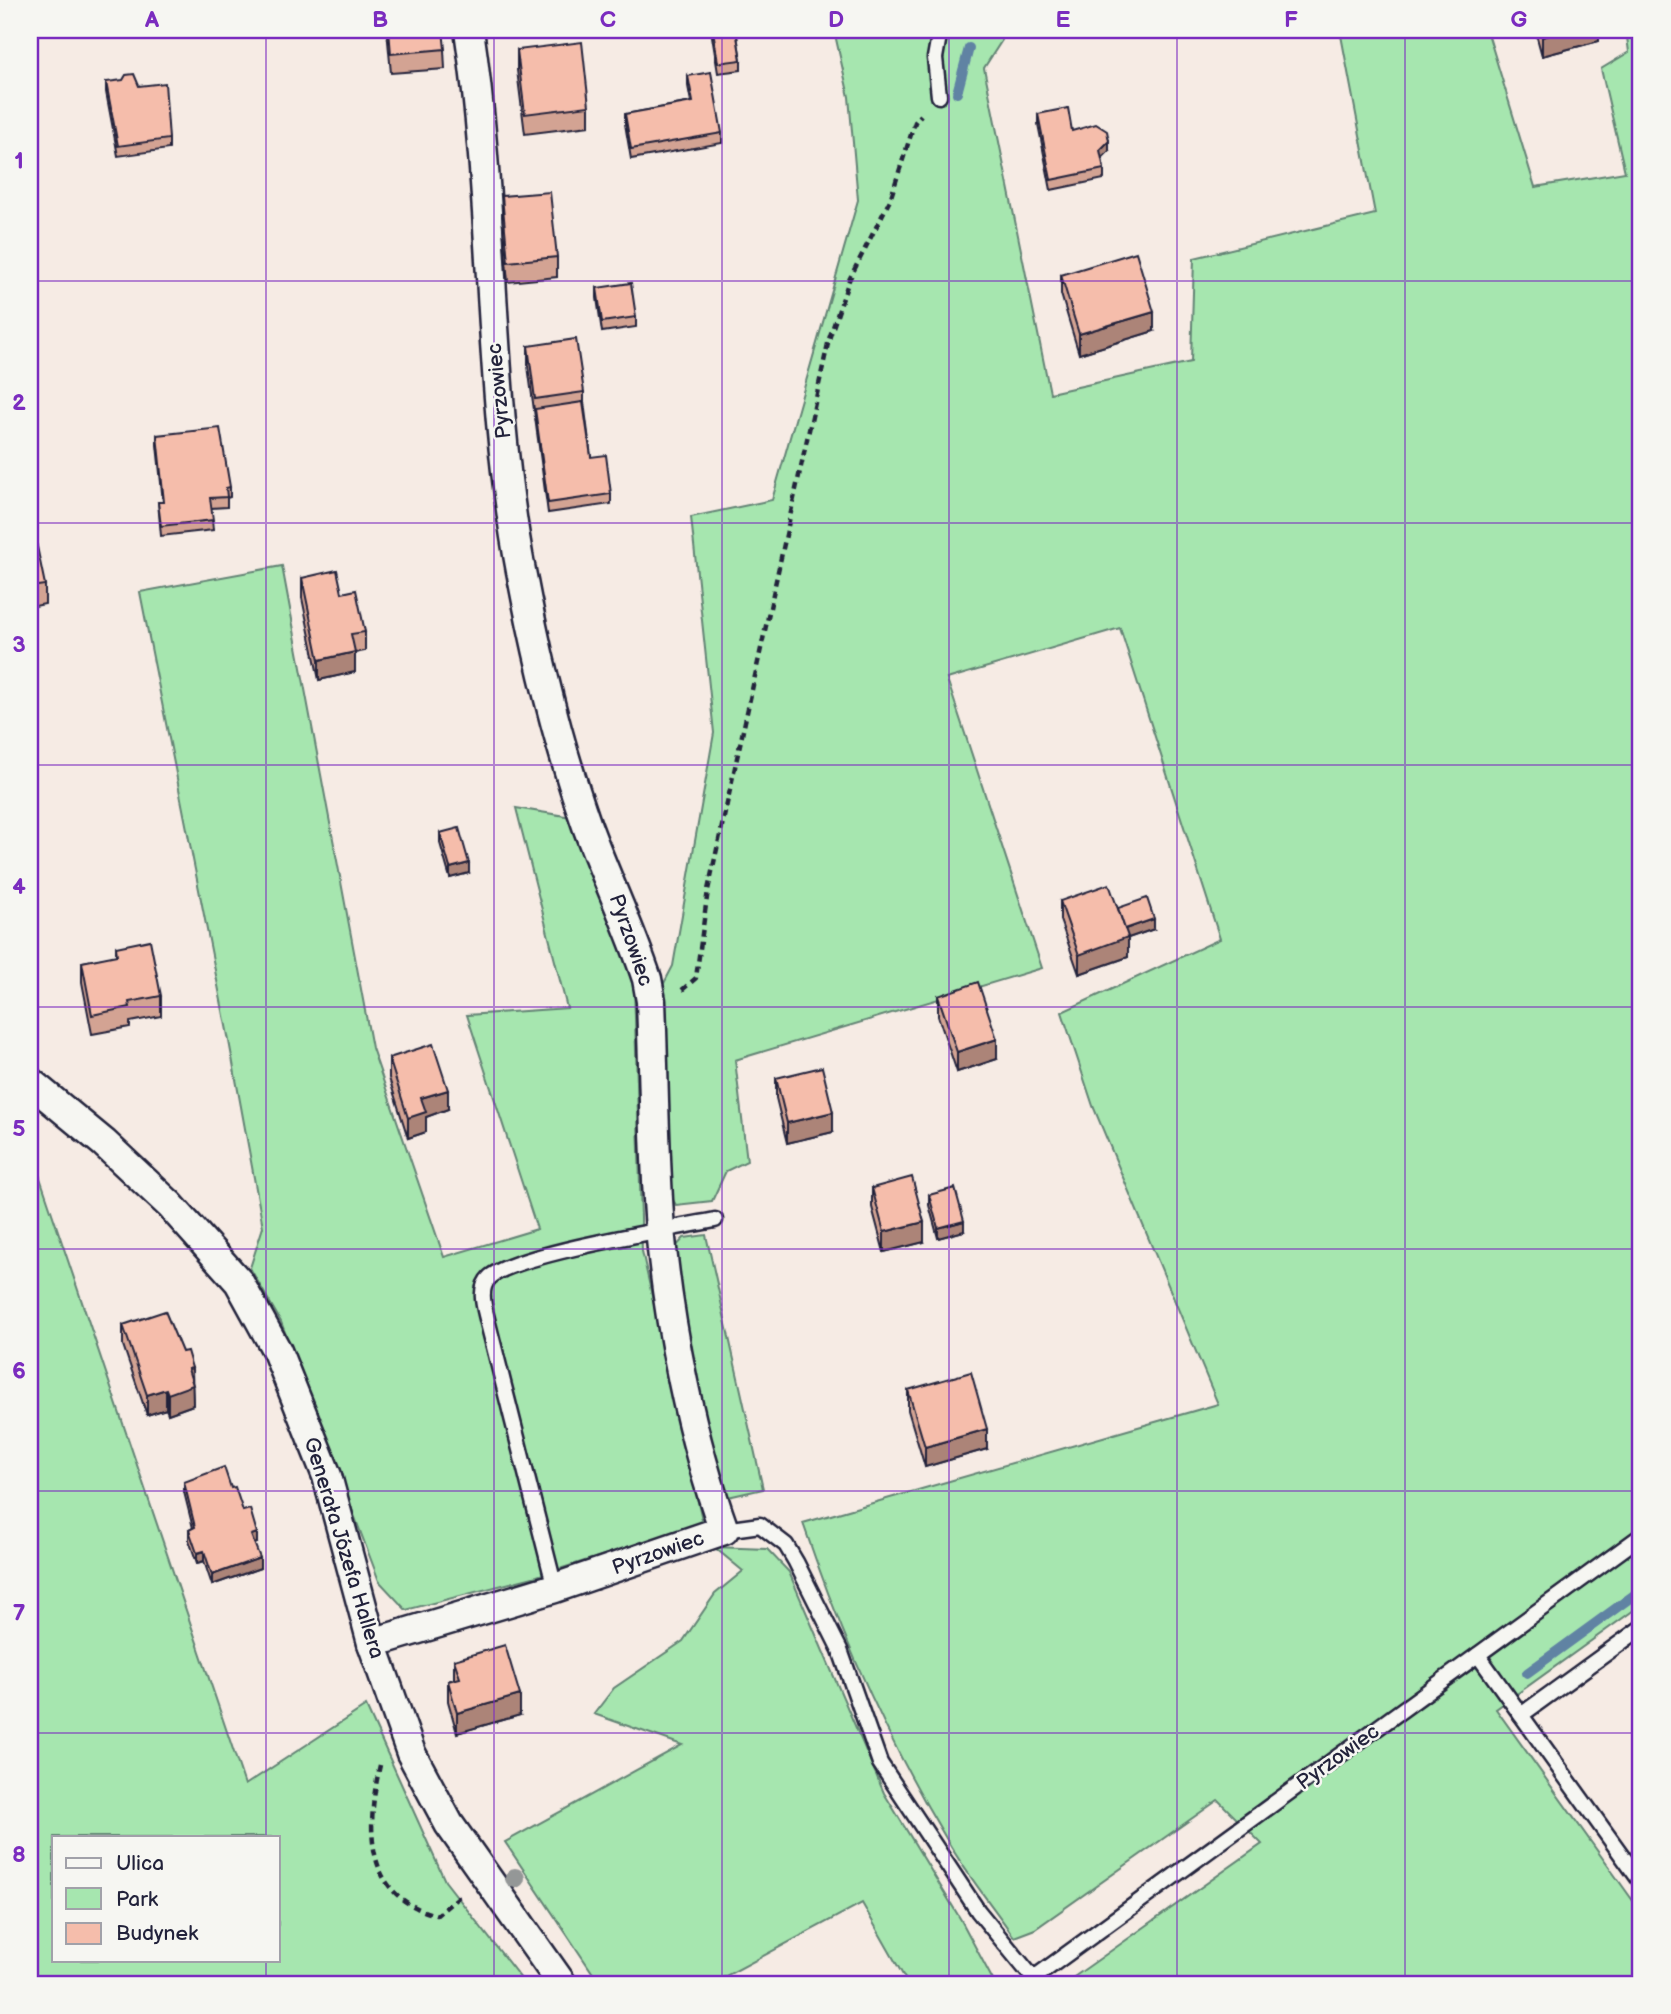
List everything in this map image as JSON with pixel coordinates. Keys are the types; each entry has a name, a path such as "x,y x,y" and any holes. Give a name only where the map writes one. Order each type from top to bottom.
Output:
{"street":[{"name":"Pyrzowiec","path":"372,1643 555,1588 724,1530 710,1489 678,1353 660,1230 651,1001 634,939 588,827 560,741 521,570 494,366 485,184 469,30"},
{"name":"Generała Józefa Hallera","path":"30,1082 104,1143 170,1205 239,1282 277,1351 327,1476 372,1643 411,1753 449,1824 562,1984"}],"lane":[{"path":"939,96 935,58 940,30"},
{"path":"555,1588 488,1323 482,1297 484,1285 491,1277 507,1268 536,1259 715,1220"},
{"path":"724,1530 761,1525 786,1545 840,1650 880,1763 978,1911 1036,1981"},
{"name":"Pyrzowiec","path":"1036,1981 1641,1536"},
{"path":"1521,1715 1641,1628"},
{"path":"1478,1655 1641,1882"}],"path":[{"path":"651,1001 674,996 696,978 708,890 830,339 849,280 890,200 915,122 939,96"},
{"path":"381,1764 372,1825 376,1863 388,1888 419,1911 438,1915 484,1872"}],"green space":[{"path":"834,30 999,30 1002,40 984,68 1050,393 1191,362 1194,258 1375,214 1340,30 1487,30 1535,187 1625,172 1601,69 1629,52 1626,30 1641,30 1641,1605 1496,1709 1641,1912 1641,1984 1073,1984 1071,1979 1262,1844 1218,1800 1035,1929 1014,1937 962,1865 925,1802 885,1725 849,1645 803,1523 1218,1404 1093,1106 1062,1012 1220,939 1120,628 947,679 1042,968 735,1060 747,1161 726,1171 712,1201 676,1205 666,1188 662,987 673,966 714,733 691,517 772,500 858,200 849,97"},
{"path":"282,566 372,1048 444,1257 537,1229 467,1015 567,1008 516,808 571,817 634,985 642,1251 703,1524 537,1576 406,1610 379,1581 281,1322 250,1268 263,1227 140,592"},
{"path":"30,1148 245,1785 366,1706 445,1881 525,1984 30,1984"},
{"path":"706,1235 763,1489 728,1497 709,1444 672,1251 684,1238"},
{"path":"714,1547 767,1549 789,1572 884,1793 961,1920 995,1984 908,1984 862,1903 711,1984 600,1984 505,1842 682,1745 594,1714 614,1688 683,1641 715,1594 743,1571"}],"building":[{"path":"389,30 443,30 445,49 391,54"},
{"path":"713,30 736,30 741,60 718,63"},
{"path":"1540,30 1567,30 1542,37"},
{"path":"582,42 589,106 525,114 517,50"},
{"path":"711,72 722,133 631,149 625,114 693,102 688,76"},
{"path":"134,74 139,86 165,83 169,139 118,146 106,82 123,80 126,75"},
{"path":"1068,108 1072,131 1096,124 1107,131 1109,141 1100,150 1104,169 1051,180 1038,114"},
{"path":"550,192 557,257 508,262 502,196"},
{"path":"1136,252 1154,312 1079,334 1061,275"},
{"path":"631,283 636,317 602,322 597,288"},
{"path":"576,339 584,392 535,399 528,346"},
{"path":"583,402 591,457 606,455 611,494 548,503 535,409"},
{"path":"220,428 230,487 226,488 227,497 210,498 213,520 161,526 158,502 164,502 157,435"},
{"path":"35,537 45,585 30,587 30,538"},
{"path":"337,570 342,593 356,590 365,632 351,634 355,652 319,660 302,578"},
{"path":"459,828 469,863 450,868 440,833"},
{"path":"1109,884 1128,937 1079,955 1060,901"},
{"path":"1147,898 1154,919 1125,929 1118,908"},
{"path":"150,940 161,996 129,1002 130,1007 92,1015 82,962 117,955 116,947"},
{"path":"978,982 997,1039 957,1052 938,996"},
{"path":"433,1044 448,1090 421,1098 426,1112 408,1118 389,1058"},
{"path":"822,1067 833,1112 787,1123 776,1078"},
{"path":"912,1177 924,1222 884,1232 872,1188"},
{"path":"955,1188 964,1221 938,1228 929,1195"},
{"path":"165,1311 182,1352 187,1351 192,1368 188,1369 193,1385 168,1394 166,1389 147,1395 123,1325"},
{"path":"971,1372 987,1429 925,1447 908,1390"},
{"path":"224,1467 231,1488 235,1487 243,1511 250,1509 257,1533 251,1535 260,1558 212,1575 204,1551 197,1553 189,1530 195,1527 184,1482"},
{"path":"505,1645 520,1695 457,1713 448,1681 460,1678 454,1660"}],"waterway":[{"path":"957,93 969,48"},
{"path":"1527,1673 1641,1590"}]}
